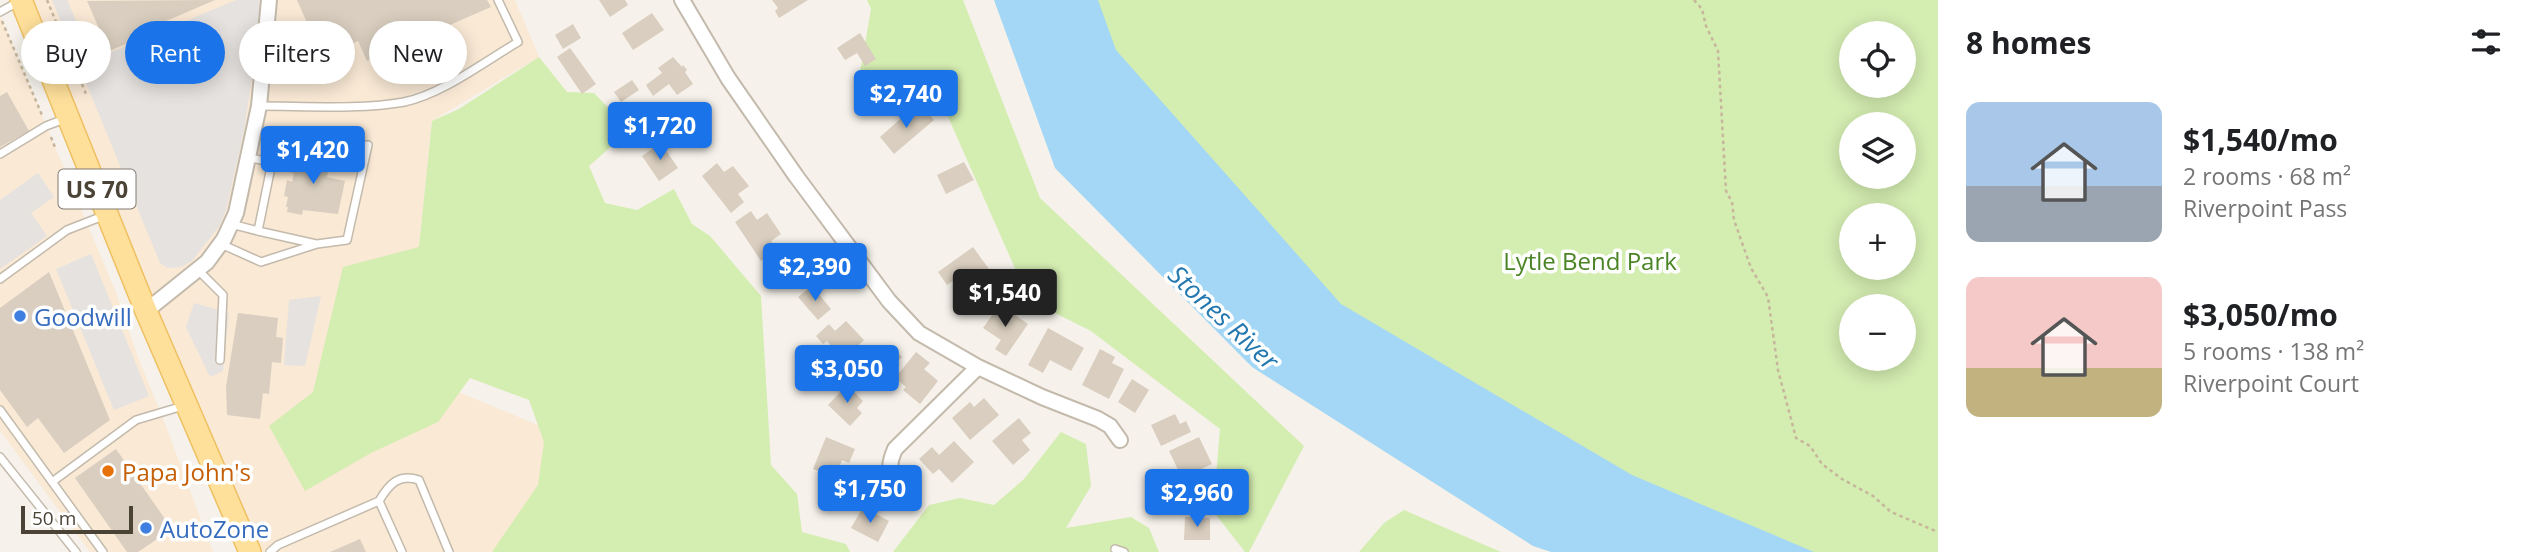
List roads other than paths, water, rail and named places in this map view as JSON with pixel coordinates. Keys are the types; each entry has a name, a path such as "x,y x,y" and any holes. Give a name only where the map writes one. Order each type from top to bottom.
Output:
{"main road":[{"name":"US 70","path":"21,0 146,311 250,552"}],"street":[{"path":"146,311 206,262 221,243 236,213 250,158 259,106 269,0"},
{"path":"682,0 728,78 796,176 889,301 919,333 978,367 1098,419 1110,426 1120,440"},
{"path":"900,483 890,471 895,449 978,367"}],"lane":[{"path":"0,14 21,0"},
{"path":"259,106 405,102 436,90 518,42 498,0"},
{"path":"0,154 46,126 68,117"},
{"path":"221,243 261,262 317,244 347,240 368,145 293,148 272,162 250,158"},
{"path":"258,231 272,162"},
{"path":"0,279 67,230 107,214"},
{"path":"231,224 317,244"},
{"path":"197,269 223,295 220,360"},
{"path":"52,482 136,420 187,404"},
{"path":"0,411 103,552"},
{"path":"0,457 76,552"},
{"path":"270,552 278,545 379,501 388,486 411,477 419,480 449,552"},
{"path":"379,501 402,552"},
{"path":"1115,549 1124,552"}],"water":[{"name":"Stones River","path":"994,0 1098,0 1116,50 1341,304 1632,475 1814,552 1551,552 1533,546 1252,367 1055,168"}],"place":[{"name":"Goodwill","path":"20,316"},
{"name":"Papa John's","path":"108,471"},
{"name":"AutoZone","path":"146,528"}],"park label":[{"name":"Lytle Bend Park","path":"1590,260"}]}
